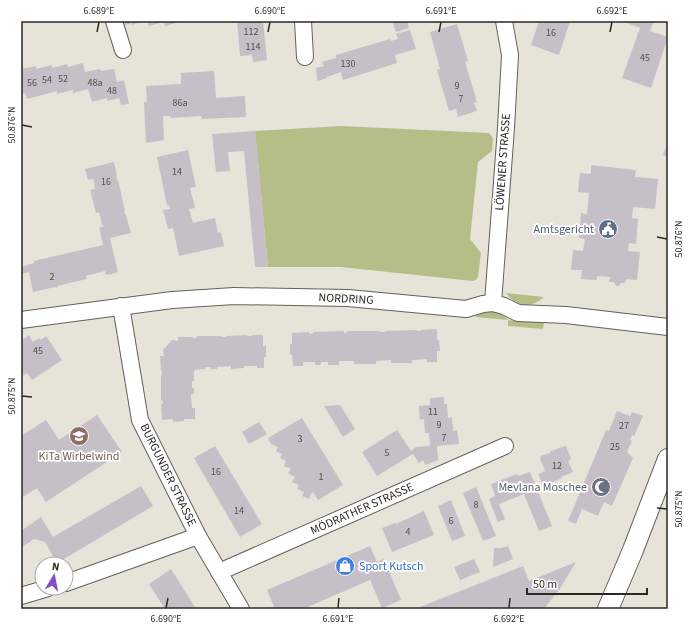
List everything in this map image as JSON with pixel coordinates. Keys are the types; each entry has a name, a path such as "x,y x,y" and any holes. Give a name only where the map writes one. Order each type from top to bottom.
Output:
{"street":[{"path":"114,21 123,50"},
{"path":"303,21 305,57"},
{"name":"LÖWENER STRASSE","path":"493,302 510,54 504,21"},
{"name":"NORDRING","path":"21,320 172,300 234,296 348,298 466,309 493,302"},
{"path":"493,302 518,313 566,316 668,327"},
{"name":"BURGUNDER STRASSE","path":"121,306 140,420 198,536 241,609"},
{"name":"MÖDRATHER STRASSE","path":"219,572 505,446"},
{"path":"608,609 633,550 668,459"},
{"path":"74,580 198,536"},
{"path":"21,596 34,592"}],"green space":[{"path":"341,126 489,133 493,138 492,151 478,162 470,239 481,253 478,277 476,280 473,281 341,267 268,267 255,131"},
{"path":"506,293 544,297 529,305 524,305 519,304 510,298"},
{"path":"486,310 498,312 508,320 475,317"},
{"path":"508,320 544,323 543,329 508,326"}],"building":[{"path":"124,21 143,21 132,25 132,23 125,25"},
{"path":"147,21 183,21 165,26 164,22 149,26"},
{"path":"237,21 263,21 267,60 253,62 252,55 240,56"},
{"path":"392,21 407,21 409,28 396,32"},
{"path":"539,21 570,21 559,55 531,45"},
{"path":"622,21 654,21 650,31 668,37 651,88 622,78 640,28"},
{"path":"457,24 468,61 465,62 477,102 474,103 477,111 458,117 456,109 449,111 437,70 440,69 430,32"},
{"path":"410,30 416,49 395,55 397,63 343,80 341,72 317,81 316,68 324,66 322,62 336,58 336,55 390,39 391,41 398,39 396,34"},
{"path":"83,63 85,72 100,69 101,71 114,69 117,82 124,80 129,104 121,105 119,98 107,101 107,98 92,102 88,89 73,93 73,90 57,94 57,91 27,99 25,93 21,94 21,69 36,66 36,69 52,65 52,68 67,64 68,67"},
{"path":"214,71 216,98 245,96 246,117 202,119 201,116 171,118 170,116 163,116 164,140 146,143 144,102 147,102 146,86 181,84 181,73"},
{"path":"255,131 268,267 255,267 244,151 228,152 230,171 216,172 212,134"},
{"path":"668,142 668,157 663,155"},
{"path":"188,150 196,187 190,188 195,208 189,209 193,223 215,218 218,233 221,232 224,246 179,256 173,228 168,229 163,210 170,209 169,205 167,205 157,157"},
{"path":"114,162 124,212 131,233 110,238 118,272 106,275 105,271 86,276 87,279 57,286 58,287 55,288 33,292 29,272 21,274 21,267 34,263 34,261 103,245 99,227 103,227 99,212 96,213 90,190 95,189 94,183 93,179 88,180 85,169"},
{"name":"Amtsgericht","path":"591,165 636,170 635,177 658,179 655,209 633,207 632,218 638,219 636,244 629,243 628,251 640,252 637,280 626,279 625,283 621,283 619,286 616,286 614,282 609,282 610,277 597,276 597,280 581,279 582,270 571,270 573,250 583,251 585,239 579,238 581,213 587,214 589,193 578,192 580,173 591,174"},
{"path":"437,329 437,340 439,340 440,351 437,351 437,362 427,362 427,359 412,360 412,363 391,363 391,360 376,361 376,364 354,364 354,361 339,361 339,365 328,365 328,362 321,362 321,365 315,365 315,362 303,362 303,366 293,366 292,355 290,355 292,333 309,332 309,334 314,333 313,332 344,331 344,333 348,331 385,332"},
{"path":"29,335 33,342 39,338 41,340 46,336 62,360 32,380 27,373 21,377 21,341"},
{"path":"263,335 263,346 266,346 264,368 257,368 257,366 244,366 244,368 231,369 231,366 217,367 217,369 205,367 205,369 195,370 194,381 192,381 194,394 191,394 192,408 195,408 195,419 184,419 184,421 173,422 173,419 162,420 162,370 161,371 160,356 164,356 163,350 172,340 178,341 178,337 197,338 197,336 226,337"},
{"path":"444,397 444,404 447,404 448,418 452,417 453,431 457,430 459,444 437,446 438,460 426,465 423,460 419,463 413,454 377,476 362,452 397,430 411,451 416,447 430,446 429,433 425,433 424,419 420,420 419,406 430,405 430,398"},
{"path":"340,405 355,429 343,437 324,406"},
{"path":"617,411 630,416 632,412 643,416 634,436 632,435 630,440 632,441 627,452 633,458 612,506 604,502 598,516 582,509 576,524 568,521 606,430 609,431"},
{"path":"97,415 122,452 46,502 37,488 21,498 21,436 46,420 59,440"},
{"path":"302,418 343,485 318,500 313,492 309,499 302,496 304,492 297,489 299,485 292,482 295,477 288,473 291,469 284,466 286,461 280,458 282,454 276,451 278,447 271,444 268,438"},
{"path":"259,422 267,434 249,444 242,432"},
{"path":"215,446 262,524 240,537 194,458"},
{"path":"565,446 571,459 568,461 573,472 551,483 553,486 545,490 538,474 545,471 540,458 551,451"},
{"path":"530,472 552,526 539,531 524,494 499,504 505,519 498,522 489,499 495,496 491,484 517,474 518,476"},
{"path":"141,486 153,506 69,556 53,556 45,542 34,539 21,548 21,531 41,517 53,537"},
{"path":"476,487 496,536 483,541 463,493"},
{"path":"451,500 465,536 452,541 438,506"},
{"path":"424,511 434,535 392,552 382,528 395,523 396,524"},
{"name":"Sport Kutsch","path":"370,546 377,562 384,559 401,600 382,608 370,580 303,609 275,609 267,590"},
{"path":"508,546 513,559 493,567 494,548"},
{"path":"474,559 480,572 460,580 454,567"},
{"path":"576,562 561,587 544,609 415,609 523,566 529,581"},
{"path":"171,569 196,609 165,609 149,584"}],"place":[{"name":"Amtsgericht","path":"608,229"},
{"name":"KiTa Wirbelwind","path":"79,436"},
{"name":"Mevlana Moschee","path":"601,487"},
{"name":"Sport Kutsch","path":"345,566"}]}
